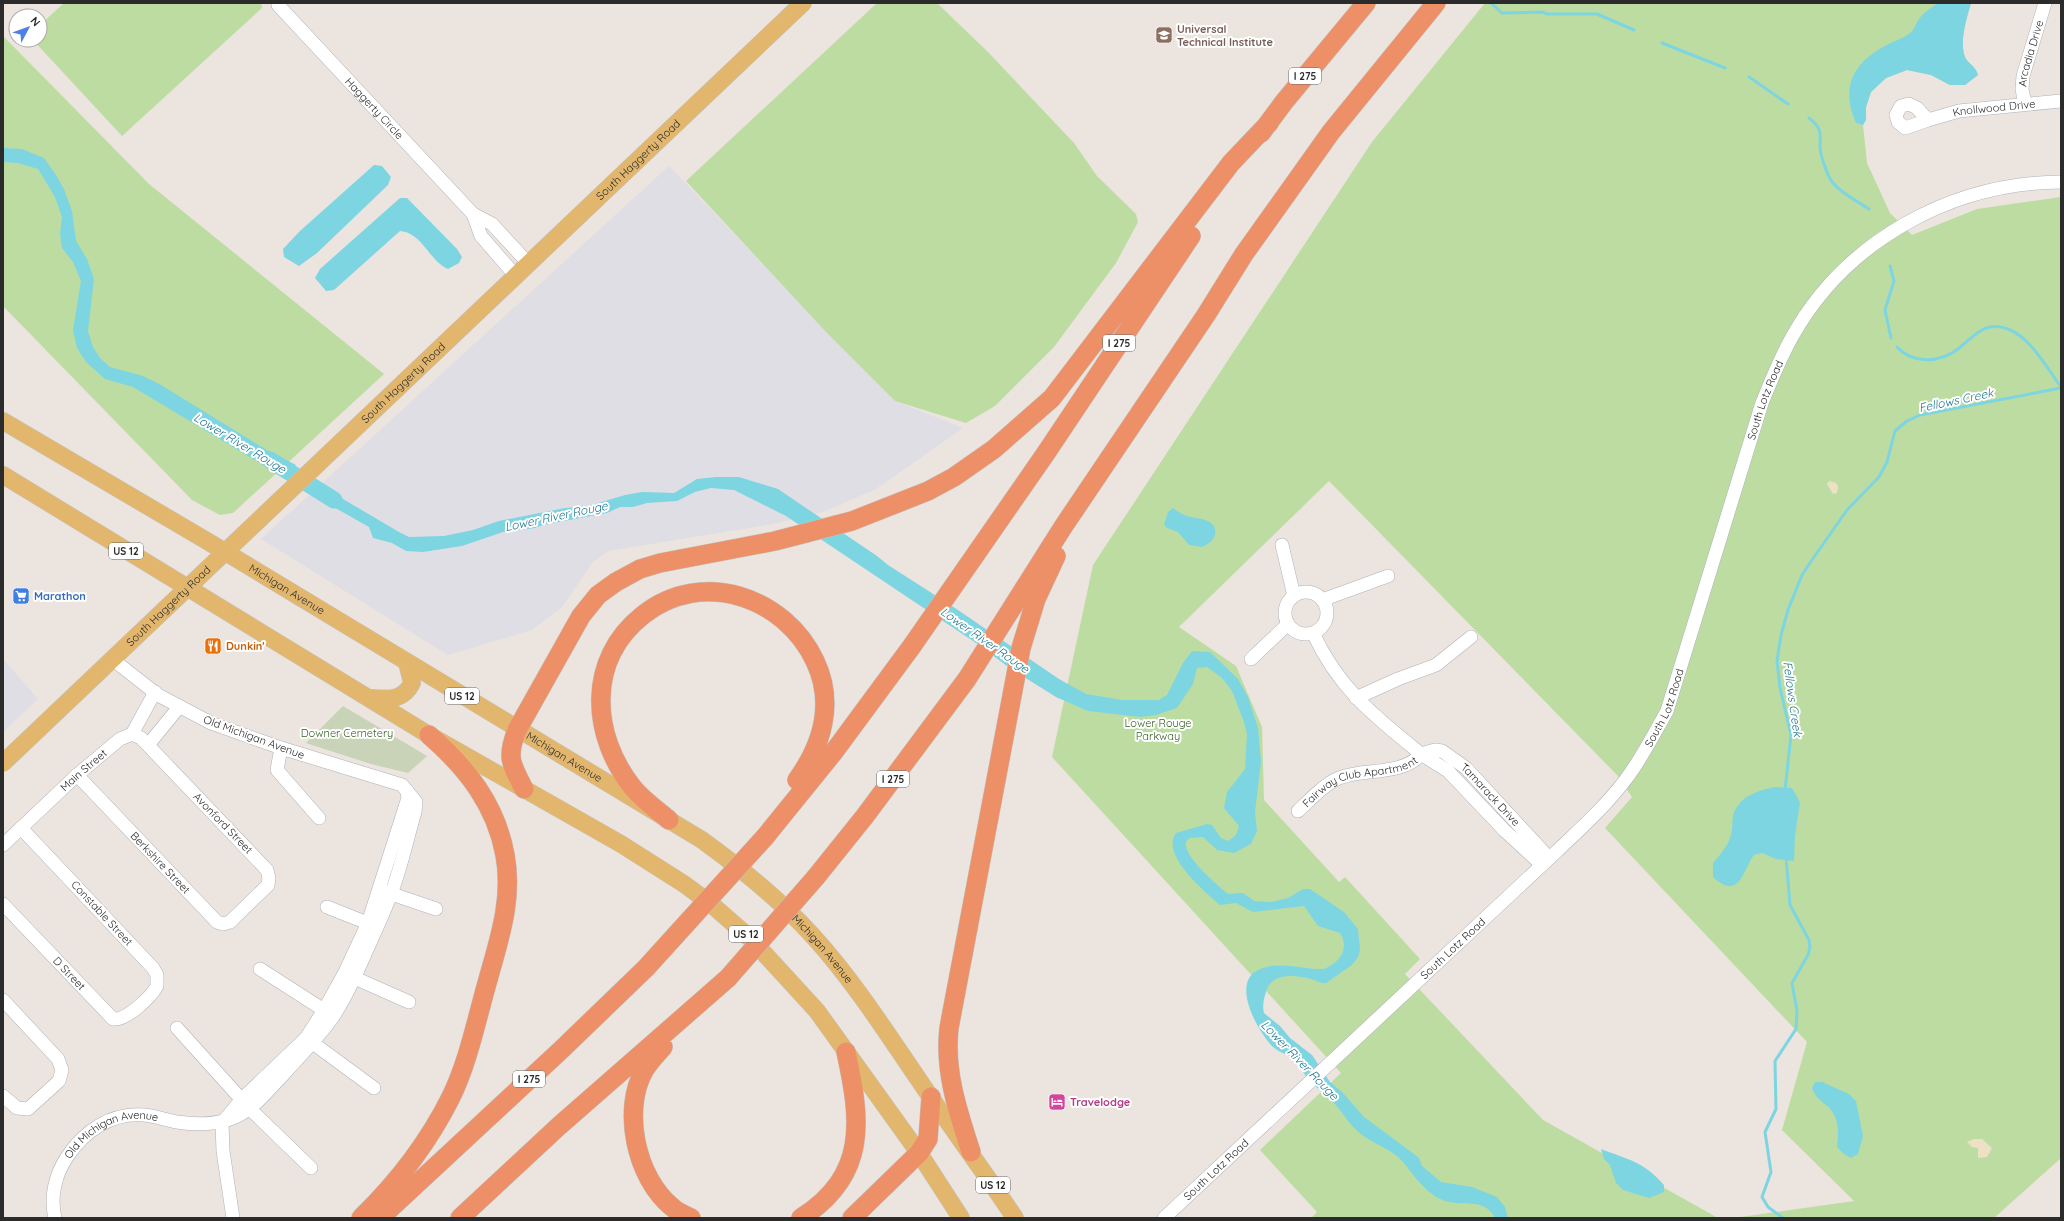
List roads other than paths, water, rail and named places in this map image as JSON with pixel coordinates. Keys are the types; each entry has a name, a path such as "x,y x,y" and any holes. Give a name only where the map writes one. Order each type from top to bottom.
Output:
{"highway":[{"name":"I 275","path":"380,1218 566,1045 646,968 767,833 833,753 912,646 1046,454 1197,226 1269,123 1366,3"},
{"path":"971,1152 951,1084 948,1037 1021,648 1026,601 1176,370 1206,315 1244,254 1331,132 1436,3"},
{"path":"524,789 510,758 510,746 517,730 581,616 598,596 630,574 660,563 775,541 852,521 928,491 954,477 994,449 1052,398 1231,163 1269,123"},
{"path":"669,820 634,788 611,752 601,718 601,693 606,669 620,640 634,623 644,614 677,598 709,592 727,593 760,604 776,612 791,626 809,649 817,665 826,697 821,734 815,750 808,765 784,799 767,833"},
{"name":"I 275","path":"460,1218 559,1126 728,978 816,877 865,816 1026,601"},
{"path":"361,1218 418,1154 451,1097 469,1046 501,934 506,906 508,878 506,856 491,810 466,772 429,735"},
{"path":"691,1218 672,1207 654,1187 641,1161 633,1131 638,1086 645,1069 673,1035 728,978"},
{"path":"801,1218 815,1209 830,1194 845,1173 853,1153 857,1132 856,1116 854,1088 846,1052"},
{"path":"852,1218 918,1153 928,1139 930,1097"}],"main road":[{"name":"South Haggerty Road","path":"3,762 803,3"},
{"name":"Michigan Avenue","path":"3,421 225,552 406,663 702,840 742,869 787,909 812,934 869,1007 930,1097 971,1152 1015,1218"},
{"name":"US 12","path":"3,475 370,697 429,735 621,844 684,884 711,904 751,939 784,973 817,1011 918,1153 961,1218"},
{"path":"370,697 392,700 404,694 412,683 406,663"}],"street":[{"name":"Haggerty Circle","path":"280,3 278,5 473,214 492,224 528,263"},
{"name":"Arcadia Drive","path":"2025,104 2022,90 2023,76 2045,3"},
{"name":"Knollwood Drive","path":"1928,120 1959,111 2061,101"},
{"name":"South Lotz Road","path":"1164,1218 1601,809 1626,779 1648,746 1667,711 1762,403 1774,374 1792,336 1815,303 1838,276 1862,253 1896,229 1934,208 1961,198 1994,189 2038,182 2061,182"},
{"name":"Haggerty Circle","path":"473,214 481,236 516,275"},
{"path":"1282,545 1294,596"},
{"path":"1322,600 1388,576"},
{"path":"1305,592 1312,593 1322,600 1325,606 1326,619 1319,630 1313,633 1299,633 1288,624 1285,612 1286,606 1294,596 1305,592"},
{"path":"1251,659 1288,624"},
{"path":"1313,633 1325,657 1356,698 1379,720 1422,754"},
{"path":"1356,698 1398,679 1436,665 1471,637"},
{"name":"Old Michigan Avenue","path":"55,1218 54,1189 61,1165 76,1143 95,1128 114,1118 130,1114 146,1115 177,1122 196,1124 222,1123 246,1104 310,1040 329,1013 349,976 372,925 415,812 416,802 402,785 281,748 211,723 155,692 112,659"},
{"path":"132,734 155,692"},
{"path":"148,745 180,707"},
{"name":"Avonford Street","path":"132,734 141,738 148,745 267,870 270,878 268,885 248,905"},
{"name":"Main Street","path":"3,844 77,775 120,739 132,734"},
{"path":"281,748 277,770 319,818"},
{"name":"Tamarack Drive","path":"1422,754 1435,750 1442,751 1454,758 1491,794 1545,862"},
{"name":"Fairway Club Apartment","path":"1298,811 1338,778 1400,766 1416,761 1422,754"},
{"name":"Berkshire Street","path":"77,775 217,922 223,924 230,922 248,905"},
{"name":"Constable Street","path":"21,828 156,971 158,978 157,986 141,1003"},
{"path":"385,892 436,909"},
{"name":"D Street","path":"3,904 110,1017 117,1020 122,1018 141,1003"},
{"path":"327,907 372,925"},
{"path":"260,969 329,1013"},
{"path":"349,976 409,1002"},
{"path":"3,1000 60,1063 61,1078 26,1110 14,1106 3,1096"},
{"path":"177,1028 246,1104 311,1168"},
{"path":"310,1040 374,1088"},
{"path":"222,1123 223,1151 233,1218"}],"water":[{"path":"1938,3 1971,3 1964,30 1963,51 1966,59 1976,69 1978,75 1965,85 1950,85 1931,75 1907,70 1886,78 1871,92 1866,107 1866,120 1863,125 1856,123 1851,110 1849,98 1853,77 1858,68 1875,52 1909,34 1914,29 1921,17"},
{"path":"3,148 22,149 44,158 64,189 72,211 76,241 87,259 94,279 88,331 93,347 100,358 110,367 143,376 161,385 265,449 296,465 283,477 133,387 105,379 86,362 77,348 73,330 81,281 73,262 62,248 60,234 62,217 55,197 38,169 18,163 3,162"},
{"path":"374,165 382,166 391,177 388,185 317,253 299,266 284,257 283,249 300,231"},
{"path":"400,198 407,198 457,249 462,257 459,263 448,269 441,265 415,237 400,231 334,290 326,291 315,278 320,269"},
{"path":"739,477 778,489 888,565 955,608 1059,679 1086,694 1122,700 1159,700 1167,695 1183,663 1192,651 1210,652 1238,679 1248,697 1258,728 1261,762 1255,812 1257,831 1251,844 1234,853 1217,850 1203,837 1190,838 1186,842 1188,852 1203,872 1228,894 1243,893 1254,901 1271,902 1288,898 1303,889 1310,889 1344,912 1358,929 1360,950 1358,957 1352,965 1326,983 1291,976 1278,978 1273,981 1265,994 1263,1005 1264,1013 1280,1026 1290,1038 1312,1055 1330,1082 1342,1092 1364,1117 1419,1158 1422,1166 1441,1182 1472,1187 1497,1197 1505,1207 1508,1218 1495,1218 1491,1212 1481,1205 1449,1202 1432,1194 1420,1183 1398,1157 1360,1134 1334,1103 1309,1080 1298,1063 1291,1057 1273,1047 1261,1031 1250,1008 1247,997 1247,986 1250,977 1258,970 1274,966 1324,969 1339,959 1344,950 1344,944 1340,933 1318,926 1304,906 1253,912 1236,903 1220,905 1186,872 1174,852 1173,842 1176,833 1207,824 1212,825 1221,838 1228,841 1236,835 1239,826 1224,808 1227,792 1245,769 1247,734 1232,691 1222,678 1207,667 1197,668 1193,684 1177,708 1156,715 1140,717 1088,711 1056,697 1011,669 979,645 786,516 734,490 711,488 695,492 677,501 647,503 633,507 620,507 607,513 543,525 535,528 503,532 462,546 423,552 406,551 392,543 373,538 369,527 309,493 321,482 343,499 409,537 444,536 473,530 499,521 565,508 588,506 625,495 642,492 674,493 697,479"},
{"path":"1173,508 1185,515 1210,522 1215,529 1215,534 1212,540 1202,547 1189,545 1178,532 1167,528 1164,524 1168,512"},
{"path":"1776,787 1792,788 1800,802 1795,836 1794,861 1776,859 1762,853 1754,855 1740,881 1735,885 1729,886 1722,884 1713,877 1713,863 1724,850 1730,839 1733,816 1739,803 1756,792"},
{"path":"1815,1082 1822,1082 1849,1094 1856,1101 1863,1136 1858,1154 1851,1158 1837,1147 1838,1130 1836,1119 1830,1109 1815,1094 1812,1088"},
{"path":"1601,1149 1642,1166 1664,1185 1664,1192 1649,1198 1623,1190 1616,1183 1610,1165 1604,1159"}],"waterway":[{"path":"1491,3 1502,13 1542,12 1547,14 1597,14 1634,30"},
{"path":"1662,43 1725,68"},
{"path":"1749,77 1788,104"},
{"path":"1809,118 1815,123 1820,131 1821,154 1831,180 1845,194 1869,209"},
{"path":"1890,266 1894,281 1885,310 1891,338"},
{"path":"1897,347 1903,353 1919,359 1935,359 1951,354 1986,328 1992,326 2000,327 2008,329 2024,339 2038,354 2061,387"},
{"name":"Fellows Creek","path":"1785,790 1791,735 1780,688 1777,661 1781,635 1788,610 1802,575 1812,560 1847,510 1879,477 1887,462 1895,431 1907,421 1920,415 2061,388"},
{"name":"Lower River Rouge","path":"270,460 334,500"},
{"name":"Fellows Creek","path":"1783,1218 1768,1207 1762,1197 1771,1172 1765,1132 1776,1109 1775,1061 1796,1029 1797,1011 1792,983 1808,955 1810,947 1809,940 1790,905 1786,857"}],"place":[{"name":"Universal Technical Institute","path":"1164,35"},
{"name":"Marathon","path":"21,596"},
{"name":"Dunkin'","path":"213,646"},
{"name":"Travelodge","path":"1057,1102"}],"park label":[{"name":"Lower Rouge Parkway","path":"1158,729"},
{"name":"Downer Cemetery","path":"347,733"}]}
